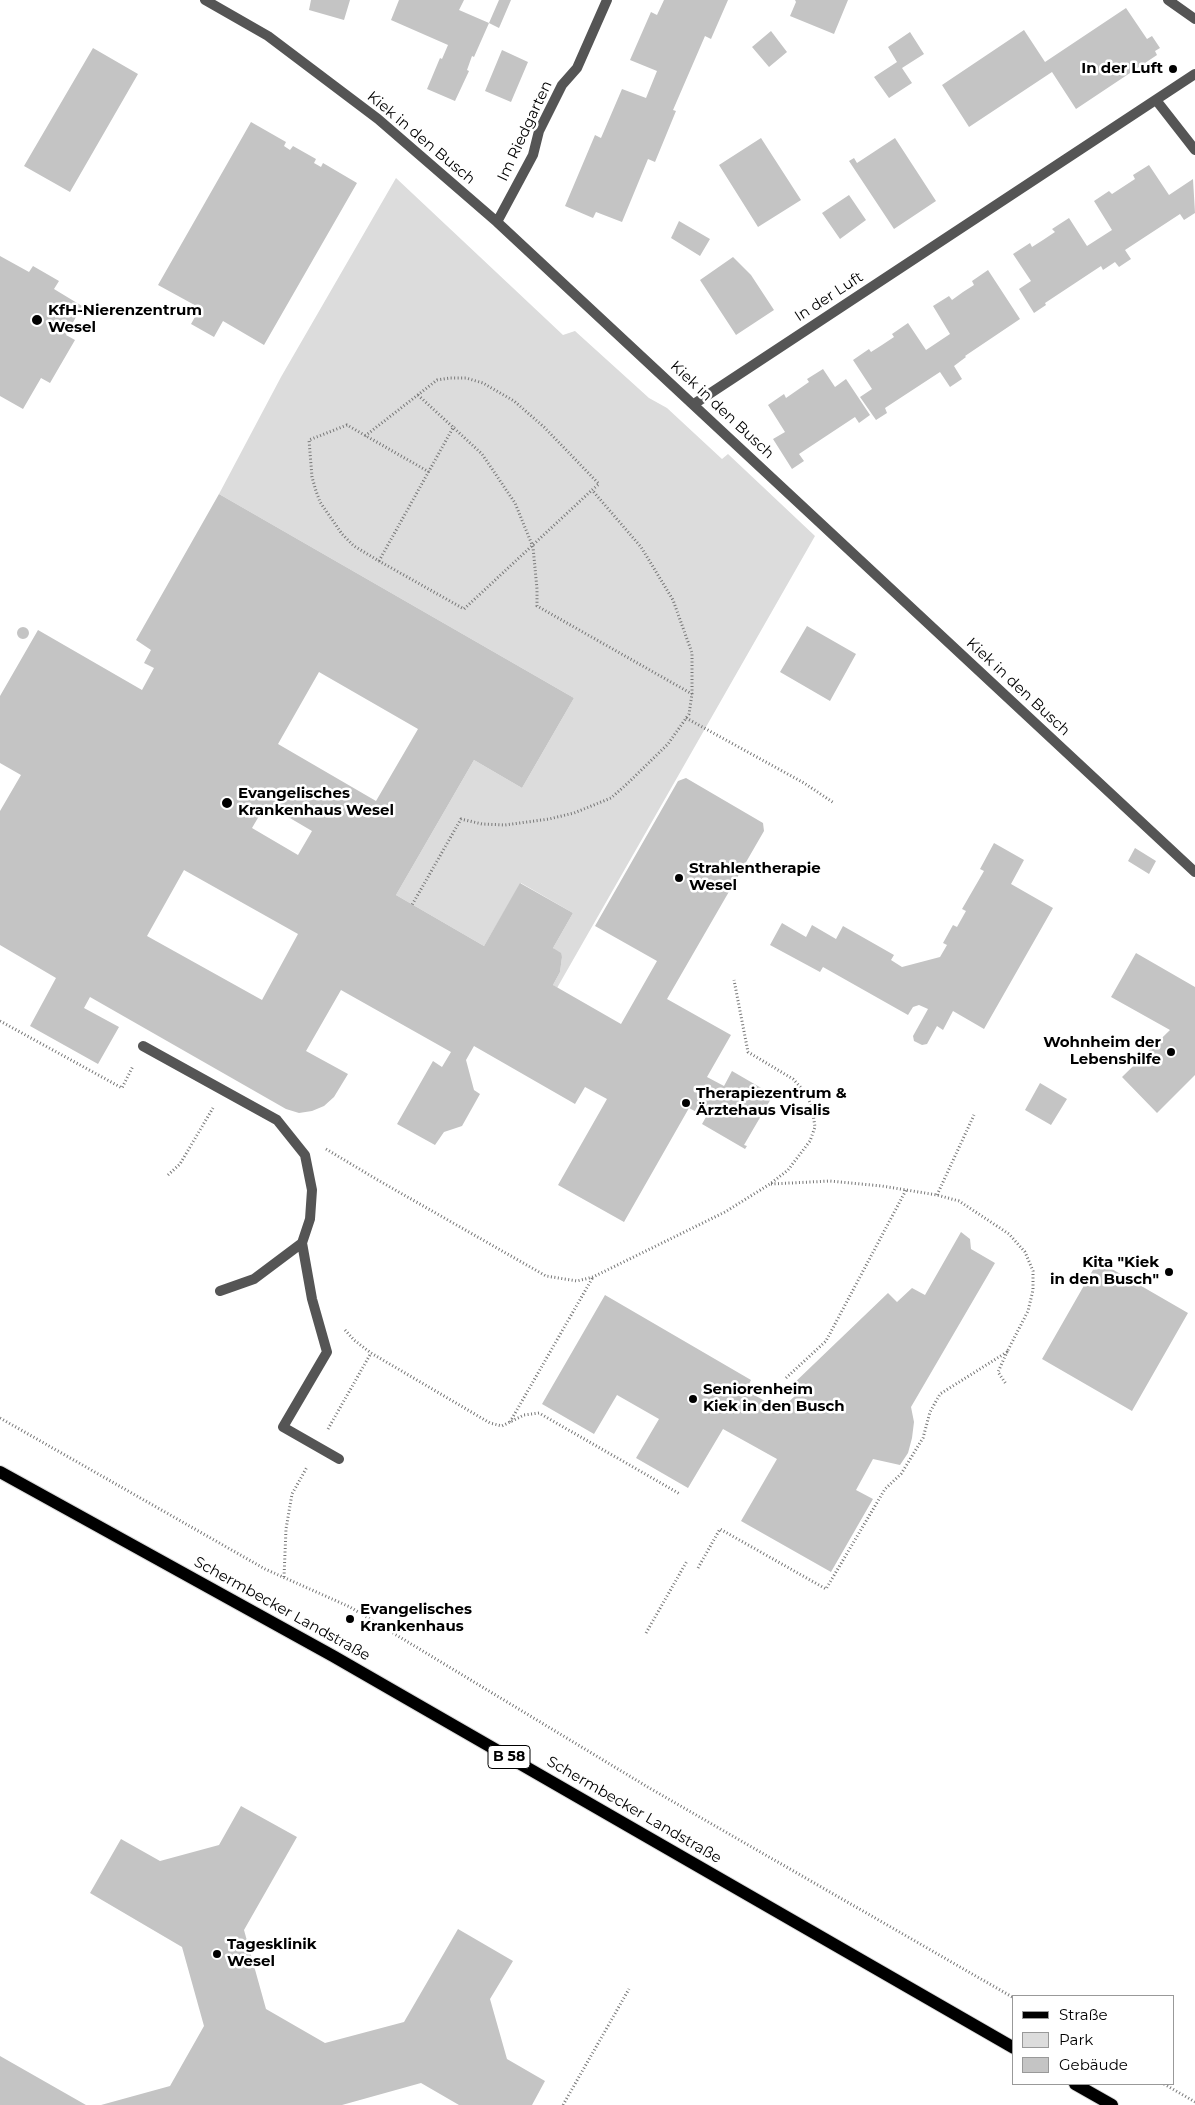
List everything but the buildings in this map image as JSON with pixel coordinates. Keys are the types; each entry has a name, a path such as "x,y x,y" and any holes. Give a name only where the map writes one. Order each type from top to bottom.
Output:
{"main road":[{"name":"Schermbecker Landstraße","path":"0,1472 342,1661 1012,2047"},
{"path":"1077,2085 1112,2105"}],"street":[{"name":"Kiek in den Busch","path":"205,0 268,36 378,119 497,222 1195,872"},
{"name":"Im Riedgarten","path":"497,222 533,155 538,131 562,85 577,68 608,0"},
{"path":"1168,0 1195,19"},
{"name":"In der Luft","path":"694,404 1195,74"},
{"path":"1156,100 1195,150"},
{"path":"144,1046 278,1120 305,1155 312,1190 310,1219 302,1242 312,1299 327,1352 283,1427 339,1459"},
{"path":"220,1291 254,1280 302,1242"}],"path":[{"path":"365,436 437,380 466,378 483,383 498,391 529,413 582,464 599,484 464,609 354,546 333,523 320,502 310,460 309,440 347,425 365,436 429,472"},
{"path":"418,395 454,426 482,454 515,503 532,547 537,606 692,694"},
{"path":"379,561 454,426"},
{"path":"412,905 461,819 482,824 529,823 574,814 612,798 668,744 689,714 692,694 692,654 673,600 635,540 592,490"},
{"path":"686,718 804,783 834,803"},
{"path":"335,1154 546,1276 577,1281 593,1277 725,1212 770,1184 788,1170 810,1141 815,1127 812,1107 806,1093 793,1079 748,1052 734,980"},
{"path":"0,1021 122,1088 144,1046"},
{"path":"938,1195 974,1115"},
{"path":"168,1176 180,1164 192,1144"},
{"path":"770,1184 830,1182 938,1195 959,1201 1009,1234 1025,1252 1033,1271 1033,1290 1028,1311 998,1372 1006,1384"},
{"path":"786,1378 826,1341 906,1190"},
{"path":"510,1422 593,1277"},
{"path":"340,1324 354,1340 371,1353 490,1423 502,1426 524,1415 539,1413 680,1494"},
{"path":"698,1568 720,1529 826,1589 885,1489 901,1474 923,1438 930,1412 940,1394 1007,1352"},
{"path":"0,1418 265,1569 350,1607 651,1789 1012,1997"},
{"path":"646,1633 687,1561"},
{"path":"563,2105 629,1989"},
{"path":"1166,2085 1195,2102"}],"green space":[{"path":"396,178 563,335 575,331 649,398 667,408 722,459 728,454 815,536 557,988 553,985 560,972 562,957 553,948 573,913 521,883 484,946 396,895 474,760 522,788 574,698 219,494 281,377"}],"place":[{"name":"In der Luft","path":"1173,69"},
{"name":"KfH-Nierenzentrum Wesel","path":"37,320"},
{"name":"Evangelisches Krankenhaus Wesel","path":"227,803"},
{"name":"Strahlentherapie Wesel","path":"679,878"},
{"name":"Wohnheim der Lebenshilfe","path":"1171,1052"},
{"name":"Therapiezentrum & Ärztehaus Visalis","path":"686,1103"},
{"name":"Kita \"Kiek in den Busch\"","path":"1169,1272"},
{"name":"Seniorenheim Kiek in den Busch","path":"693,1399"},
{"name":"Evangelisches Krankenhaus","path":"350,1619"},
{"name":"Tagesklinik Wesel","path":"217,1954"}]}
